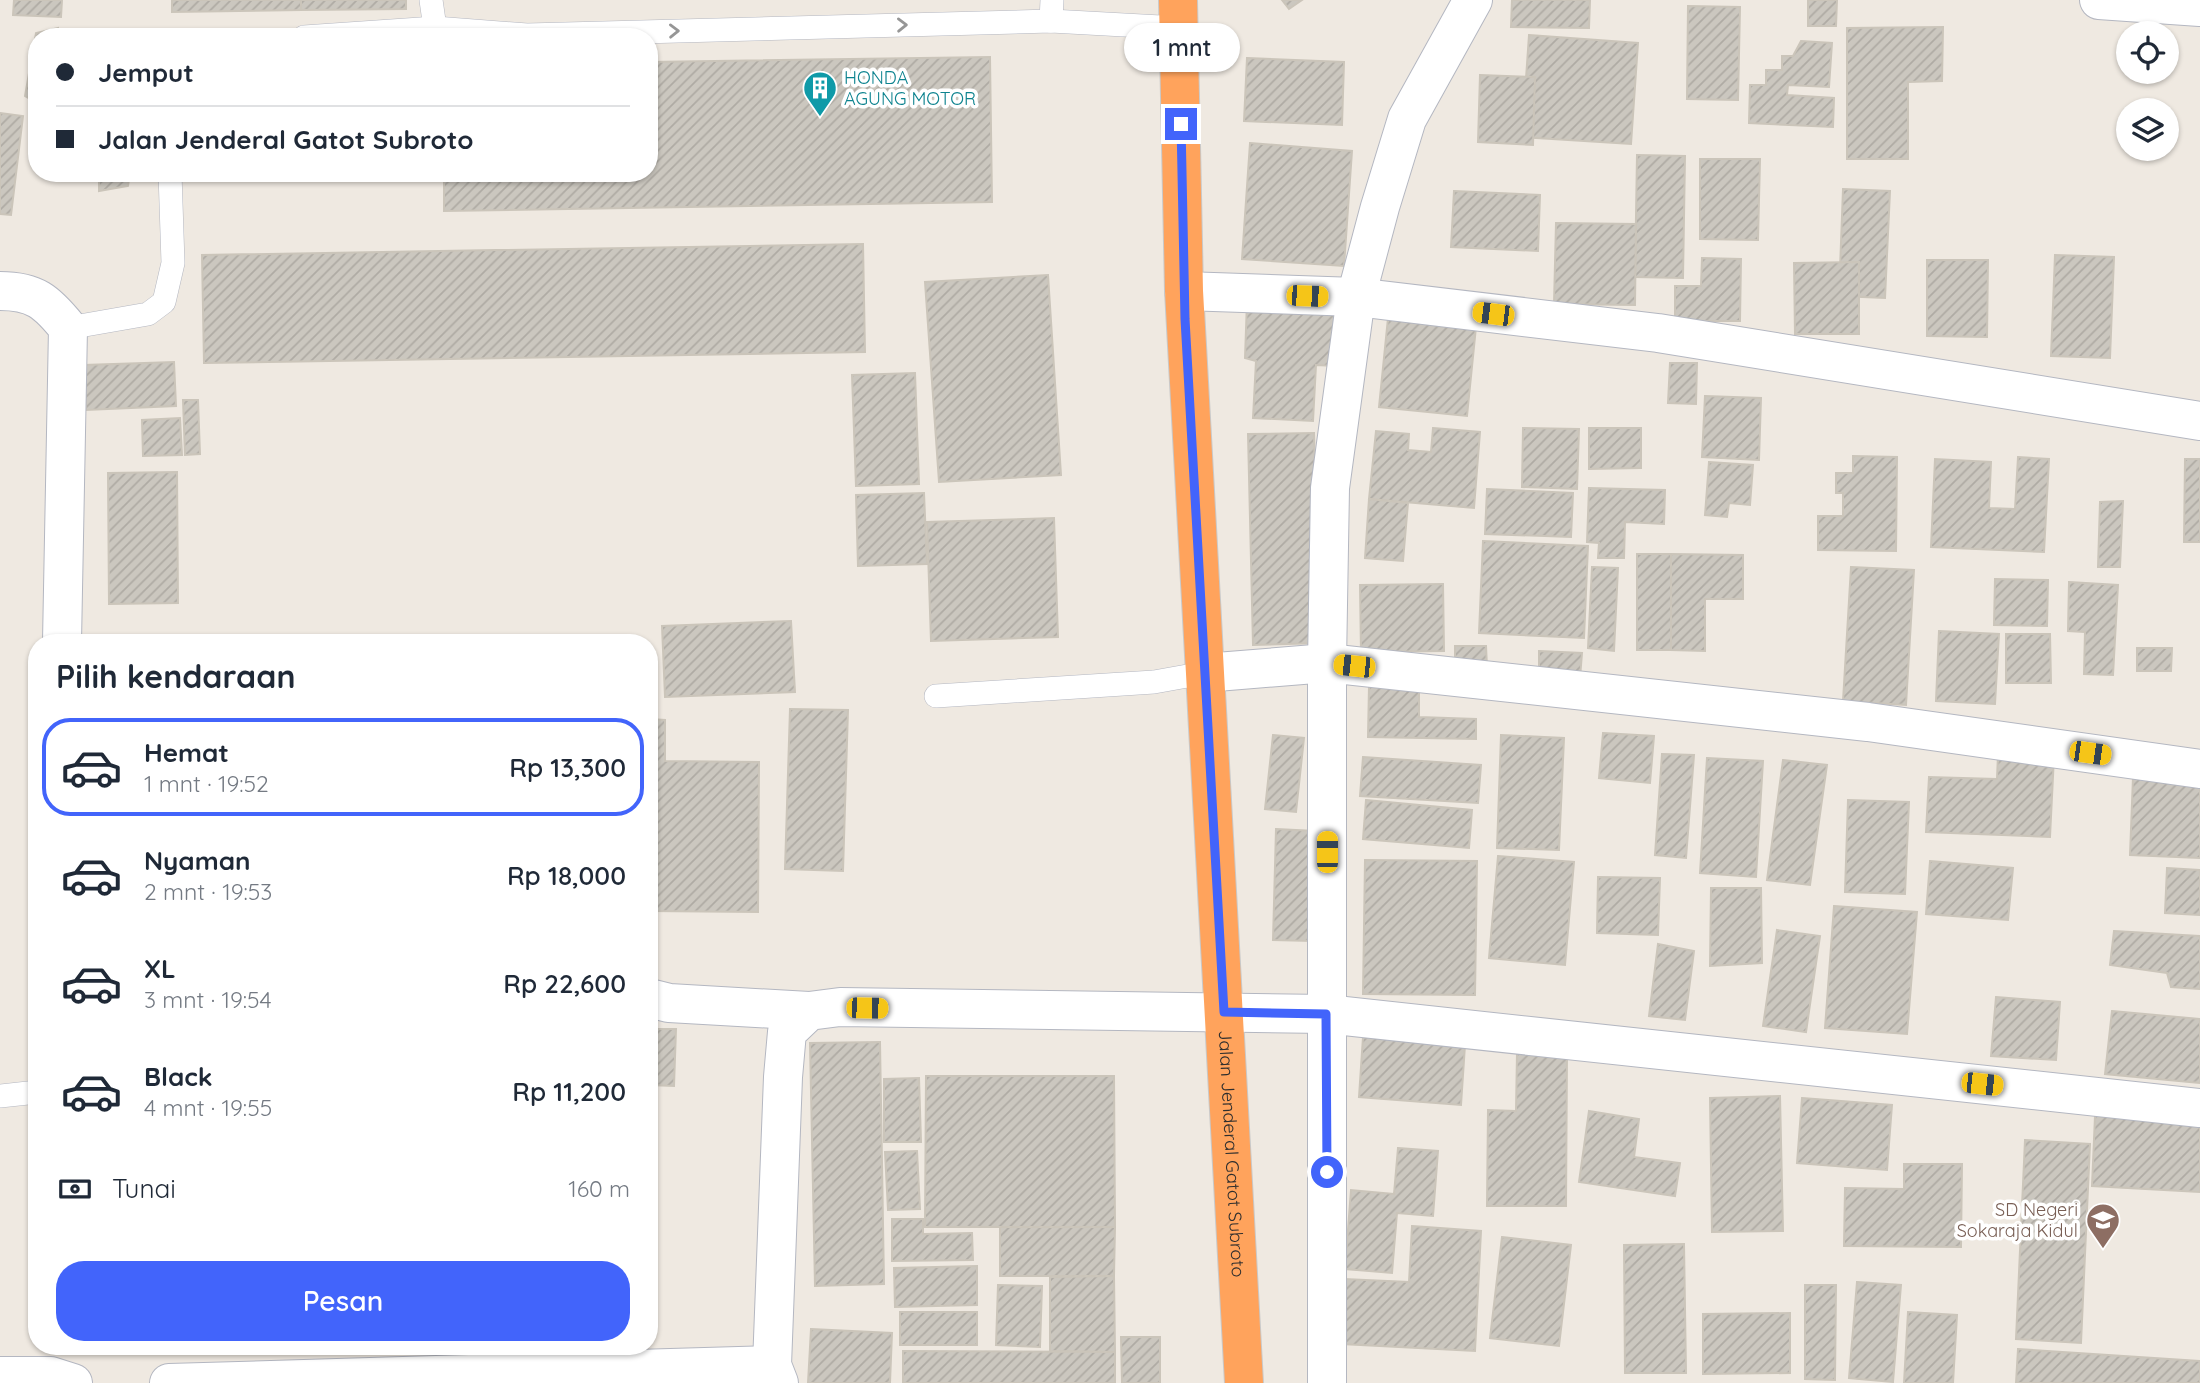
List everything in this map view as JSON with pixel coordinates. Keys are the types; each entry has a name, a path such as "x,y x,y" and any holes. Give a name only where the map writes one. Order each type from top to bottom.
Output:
{"highway":[{"name":"Jalan Jenderal Gatot Subroto","path":"1179,14 1184,291 1244,1383"}],"street":[{"path":"1327,1383 1327,663 1330,488 1356,297 1408,119 1473,0"},
{"path":"2099,0 2200,7"},
{"path":"0,291 16,291 48,303 68,328 62,634"},
{"path":"1184,291 1356,297 1658,333 2200,421"},
{"path":"1204,673 1327,663 1868,722 2200,769"},
{"path":"658,1000 809,1011 840,1007 1326,1014 2200,1108"},
{"path":"169,1383 776,1374 787,1032 809,1011"},
{"path":"0,1376 59,1368"}],"lane":[{"path":"430,0 435,28"},
{"path":"658,29 1051,10 1179,14"},
{"path":"68,328 148,314 164,302 173,263 170,182"},
{"path":"936,696 1154,682 1204,673"},
{"path":"0,1096 28,1093"}],"building":[{"path":"14,0 62,0 61,17 13,15"},
{"path":"172,0 301,0 301,10 172,12"},
{"path":"301,0 406,0 406,9 301,10"},
{"path":"1282,0 1302,0 1289,9"},
{"path":"1512,0 1590,0 1589,28 1511,27"},
{"path":"1808,0 1837,0 1836,26 1808,26"},
{"path":"1688,6 1740,7 1738,100 1687,99"},
{"path":"1943,27 1942,81 1908,82 1908,159 1847,159 1847,28"},
{"path":"1529,35 1638,43 1631,144 1522,137"},
{"path":"1801,41 1832,43 1829,87 1788,85 1787,95 1834,98 1833,127 1749,123 1750,85 1766,85 1766,70 1782,70 1782,56 1793,56"},
{"name":"HONDA AGUNG MOTOR","path":"990,57 992,202 444,211 444,182 658,182 658,62"},
{"path":"1247,58 1344,62 1342,125 1244,121"},
{"path":"1480,75 1535,77 1533,145 1478,142"},
{"path":"0,113 23,116 11,215 0,214"},
{"path":"1250,143 1352,151 1344,266 1242,259"},
{"path":"1637,155 1685,156 1683,278 1635,277"},
{"path":"1700,159 1760,159 1758,240 1700,239"},
{"path":"99,182 129,182 128,186 99,191"},
{"path":"1843,189 1890,191 1885,298 1839,296"},
{"path":"1454,191 1540,195 1538,251 1451,247"},
{"path":"1556,223 1636,224 1635,305 1554,304"},
{"path":"863,244 865,352 204,363 202,255"},
{"path":"2055,255 2114,257 2110,358 2051,356"},
{"path":"1702,258 1741,259 1740,321 1675,321 1675,286 1701,286"},
{"path":"1927,260 1988,260 1987,337 1927,336"},
{"path":"1859,262 1859,334 1795,334 1794,263"},
{"path":"1048,275 1061,475 939,482 925,282"},
{"path":"1247,301 1338,304 1335,366 1316,365 1313,421 1253,418 1256,361 1245,358"},
{"path":"1388,318 1476,327 1467,416 1379,407"},
{"path":"174,362 176,406 86,410 84,365"},
{"path":"1670,363 1697,363 1696,404 1668,403"},
{"path":"915,373 919,484 856,486 852,375"},
{"path":"1705,396 1761,398 1759,460 1702,457"},
{"path":"183,400 198,400 200,454 185,455"},
{"path":"180,418 182,455 143,456 142,420"},
{"path":"1433,428 1480,432 1474,508 1369,499 1376,431 1409,434 1408,450 1431,452"},
{"path":"1523,428 1579,429 1577,489 1522,487"},
{"path":"1589,428 1641,428 1641,468 1589,469"},
{"path":"1314,433 1319,643 1253,645 1248,434"},
{"path":"1853,456 1897,457 1896,551 1818,550 1818,516 1843,516 1843,493 1836,493 1836,473 1853,473"},
{"path":"2018,457 2049,459 2044,552 1931,547 1935,459 1991,462 1989,508 2015,509"},
{"path":"2185,459 2200,459 2200,542 2184,542"},
{"path":"1709,462 1753,465 1750,505 1729,503 1727,517 1705,515"},
{"path":"177,472 178,603 109,604 108,473"},
{"path":"1589,488 1665,490 1664,524 1625,522 1624,558 1598,558 1599,543 1587,542"},
{"path":"1487,489 1573,493 1571,537 1485,534"},
{"path":"924,493 927,564 858,566 856,495"},
{"path":"1369,499 1408,503 1403,561 1365,558"},
{"path":"2123,501 2120,567 2098,567 2100,502"},
{"path":"1054,518 1058,637 931,641 927,522"},
{"path":"1483,541 1588,546 1584,638 1479,633"},
{"path":"1637,554 1671,554 1671,650 1637,650"},
{"path":"1671,554 1743,555 1743,599 1705,599 1705,651 1671,650"},
{"path":"1592,567 1618,568 1614,651 1588,648"},
{"path":"1851,567 1914,570 1906,705 1843,701"},
{"path":"1995,579 2048,580 2047,626 1994,625"},
{"path":"2069,582 2118,585 2113,675 2084,674 2085,632 2068,631"},
{"path":"1443,584 1444,651 1361,652 1360,585"},
{"path":"791,621 795,692 665,697 662,626"},
{"path":"1939,631 1999,634 1995,704 1936,701"},
{"path":"2006,634 2050,634 2051,683 2006,683"},
{"path":"1455,646 1486,646 1487,667 1455,667"},
{"path":"2137,648 2172,648 2171,671 2137,671"},
{"path":"1539,651 1582,653 1580,678 1539,673"},
{"path":"1369,686 1419,688 1419,717 1476,719 1476,739 1368,737"},
{"path":"790,709 848,710 843,871 785,869"},
{"path":"658,720 665,720 665,761 759,762 758,912 658,911"},
{"path":"1603,733 1654,736 1650,783 1599,778"},
{"path":"1273,735 1304,738 1296,812 1265,809"},
{"path":"1501,735 1564,738 1559,850 1497,848"},
{"path":"1662,754 1694,755 1686,858 1655,855"},
{"path":"1998,754 2054,756 2050,837 1926,832 1929,777 1997,779"},
{"path":"1363,757 1481,765 1478,803 1360,796"},
{"path":"1707,758 1763,761 1756,877 1700,873"},
{"path":"1783,760 1827,765 1810,885 1767,880"},
{"path":"2133,777 2200,780 2200,858 2130,855"},
{"path":"1366,800 1472,810 1469,848 1363,839"},
{"path":"1848,800 1909,802 1905,894 1845,892"},
{"path":"1276,829 1315,831 1312,941 1273,940"},
{"path":"1498,856 1574,862 1565,965 1489,958"},
{"path":"1365,860 1477,861 1475,995 1363,994"},
{"path":"1930,861 2013,868 2008,920 1926,914"},
{"path":"2167,868 2200,870 2200,915 2165,913"},
{"path":"1598,877 1660,878 1658,935 1597,933"},
{"path":"1711,888 1761,888 1762,963 1710,966"},
{"path":"1834,906 1917,912 1907,1034 1825,1028"},
{"path":"1777,930 1820,936 1806,1032 1763,1026"},
{"path":"2114,931 2200,936 2200,989 2171,987 2167,973 2110,965"},
{"path":"1658,944 1694,951 1685,1020 1649,1016"},
{"path":"1996,997 2060,1002 2056,1060 1991,1056"},
{"path":"2112,1011 2200,1019 2200,1083 2105,1074"},
{"path":"658,1029 676,1029 674,1086 658,1085"},
{"path":"1363,1037 1465,1045 1461,1105 1359,1097"},
{"path":"880,1042 884,1284 815,1286 810,1043"},
{"path":"1517,1053 1567,1053 1566,1206 1487,1206 1488,1110 1516,1111"},
{"path":"926,1076 1114,1076 1115,1227 925,1227"},
{"path":"919,1078 921,1142 884,1142 884,1079"},
{"path":"1780,1096 1783,1231 1712,1232 1710,1098"},
{"path":"1802,1098 1892,1105 1887,1170 1797,1163"},
{"path":"1589,1111 1639,1119 1634,1157 1680,1163 1675,1196 1579,1182"},
{"path":"2095,1116 2200,1121 2200,1192 2092,1186"},
{"path":"2025,1140 2090,1144 2081,1343 2016,1339"},
{"path":"1398,1148 1438,1151 1433,1216 1397,1213 1392,1273 1345,1269 1351,1190 1394,1194"},
{"path":"917,1151 920,1209 888,1210 885,1152"},
{"path":"1904,1164 1962,1164 1961,1247 1844,1246 1845,1188 1904,1189"},
{"path":"892,1219 923,1219 923,1234 972,1233 973,1260 892,1261"},
{"path":"1412,1226 1481,1231 1475,1351 1342,1344 1345,1279 1409,1282"},
{"path":"1000,1227 1115,1227 1114,1276 1000,1276"},
{"path":"1502,1237 1571,1245 1559,1346 1490,1338"},
{"path":"1684,1244 1686,1373 1625,1373 1624,1245"},
{"path":"977,1266 977,1305 895,1307 894,1268"},
{"path":"1114,1276 1115,1352 1050,1351 1050,1277"},
{"path":"1857,1282 1901,1285 1893,1382 1849,1378"},
{"path":"998,1285 1042,1286 1040,1347 996,1345"},
{"path":"1805,1285 1836,1285 1835,1380 1805,1379"},
{"path":"900,1312 977,1312 977,1345 900,1345"},
{"path":"1908,1312 1957,1315 1953,1383 1904,1383"},
{"path":"1790,1313 1790,1373 1703,1374 1703,1314"},
{"path":"811,1329 892,1333 890,1383 808,1383"},
{"path":"1121,1337 1160,1337 1160,1383 1122,1383"},
{"path":"2018,1349 2200,1361 2200,1383 2016,1383"},
{"path":"903,1351 1115,1352 1115,1383 903,1383"}],"place":[{"name":"HONDA AGUNG MOTOR","path":"820,118"},
{"name":"SD Negeri Sokaraja Kidul","path":"2103,1250"}],"route":[{"path":"1181,124 1185,319 1224,1012 1326,1014 1327,1172"}]}
